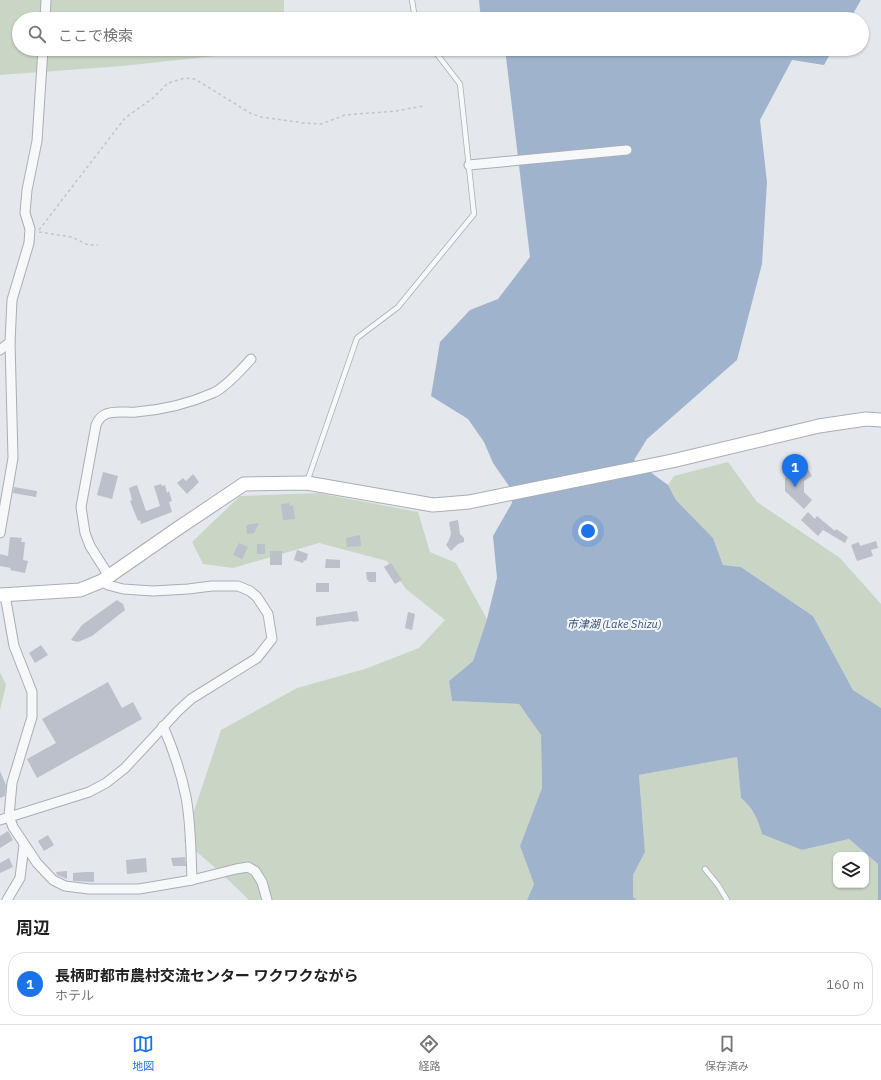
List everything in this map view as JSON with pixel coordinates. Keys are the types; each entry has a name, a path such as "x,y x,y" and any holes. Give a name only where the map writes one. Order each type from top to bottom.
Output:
{"street":[{"path":"45,12 46,0"},
{"path":"0,533 13,458 10,342 12,300 29,242 30,229 26,213 27,190 37,141 43,56"},
{"path":"469,165 627,150"},
{"path":"0,350 10,342"},
{"path":"0,820 89,792 106,783 125,768 163,726 191,700 257,658 272,639 268,614 257,597 250,591 238,586 212,586 153,591 123,589 108,585 85,533 81,507 96,425 99,418 105,414 113,412 135,412 191,402 215,392 251,359"},
{"path":"267,900 262,882 255,871 248,868 236,869 192,880 138,889 89,889 65,886 54,880 37,863 24,846 13,827 9,816 12,783 32,717 32,692 14,646 3,595 80,590 106,578 244,484 307,483 433,505 469,502 672,461 819,426 866,419 881,420"},
{"path":"163,726 174,752 186,798 190,835 192,880"},
{"path":"7,900 20,878 24,846"}],"lane":[{"path":"412,0 413,12"},
{"path":"307,483 357,338 398,307 474,214 460,84 438,56"},
{"path":"705,869 718,885 727,900"}],"path":[{"path":"98,245 88,245 78,240 63,236 37,232 125,118 153,98 168,83 185,78 195,79 250,113 262,117 304,123 321,124 345,115 396,111 423,106"}],"green space":[{"path":"0,0 284,0 284,12 12,12 12,56 217,56 122,66 0,75"},
{"path":"728,462 757,502 840,558 881,604 881,708 853,690 813,616 741,567 723,565 713,538 676,500 668,485 674,476"},
{"path":"318,493 418,512 430,552 456,563 487,619 473,661 449,681 452,701 519,704 541,735 542,788 520,846 534,884 527,900 249,900 219,871 184,841 221,730 297,688 365,669 419,648 445,620 406,589 387,561 319,543 233,568 203,564 192,542 240,496"},
{"path":"0,672 6,685 0,710"},
{"path":"737,757 741,798 754,814 762,833 802,850 849,839 864,852 833,852 833,888 869,888 869,856 878,864 878,900 637,900 633,897 633,875 645,852 639,775"}],"water":[{"path":"479,0 861,0 854,12 480,11"},
{"name":"市津湖 (Lake Shizu)","path":"506,56 829,56 824,65 792,60 760,120 767,182 762,264 737,360 647,439 634,460 668,485 676,500 713,538 723,565 741,567 813,616 853,690 881,708 881,900 878,900 878,864 869,856 869,852 864,852 849,839 802,850 762,834 759,823 754,814 741,798 737,757 639,775 645,852 633,875 633,897 637,900 527,900 534,884 520,846 542,788 541,735 519,704 452,701 449,681 473,661 487,619 497,578 493,536 512,503 511,489 493,463 484,442 468,419 431,396 440,342 470,310 498,299 530,257"}],"building":[{"path":"806,466 812,476 804,481 804,492 812,500 804,509 785,491 785,478"},
{"path":"103,472 118,476 112,499 97,495"},
{"path":"193,474 199,482 187,494 177,483 183,478 186,481"},
{"path":"161,484 162,486 165,485 167,493 169,491 172,501 169,502 172,512 141,524 140,520 138,521 130,501 132,500 129,488 137,485 146,511 160,506 154,486"},
{"path":"14,487 37,491 36,497 13,493"},
{"path":"289,503 290,506 293,505 295,519 283,520 281,504"},
{"path":"808,512 815,519 817,516 835,531 836,529 848,537 845,543 823,530 818,536 801,520"},
{"path":"458,520 460,534 464,538 464,542 458,544 451,551 446,545 451,534 449,522"},
{"path":"259,523 254,533 247,534 246,525"},
{"path":"360,535 361,546 347,547 346,538"},
{"path":"10,537 22,538 21,542 25,542 23,560 28,561 25,573 0,566 0,554 8,556"},
{"path":"876,541 878,548 871,550 873,556 857,561 851,545 859,542 860,546"},
{"path":"239,543 248,547 242,559 233,555"},
{"path":"257,544 265,544 265,554 257,554"},
{"path":"297,550 308,554 306,561 304,560 303,563 294,560"},
{"path":"270,551 282,551 282,565 270,565"},
{"path":"326,559 340,560 340,568 325,568"},
{"path":"391,563 402,580 395,584 384,567"},
{"path":"366,572 376,572 376,582 369,582 367,580"},
{"path":"316,583 329,583 329,592 316,592"},
{"path":"117,600 123,604 125,610 92,636 78,642 71,640 82,625"},
{"path":"357,611 359,621 316,626 316,617"},
{"path":"408,612 415,614 412,630 405,628"},
{"path":"41,645 48,655 35,663 29,653"},
{"path":"108,682 122,708 133,702 142,719 37,778 27,759 56,743 42,719"},
{"path":"0,771 6,785 5,796 0,798"},
{"path":"8,831 13,840 0,848 0,836"},
{"path":"48,835 54,845 44,851 38,841"},
{"path":"185,857 186,866 173,866 171,858"},
{"path":"9,858 13,867 0,873 0,863"},
{"path":"146,858 147,872 127,874 126,860"},
{"path":"67,871 67,879 57,875 56,872"},
{"path":"94,872 94,882 73,881 73,873"}],"place":[{"name":"長柄町都市農村交流センター ワクワクながら","path":"795,487"}]}
